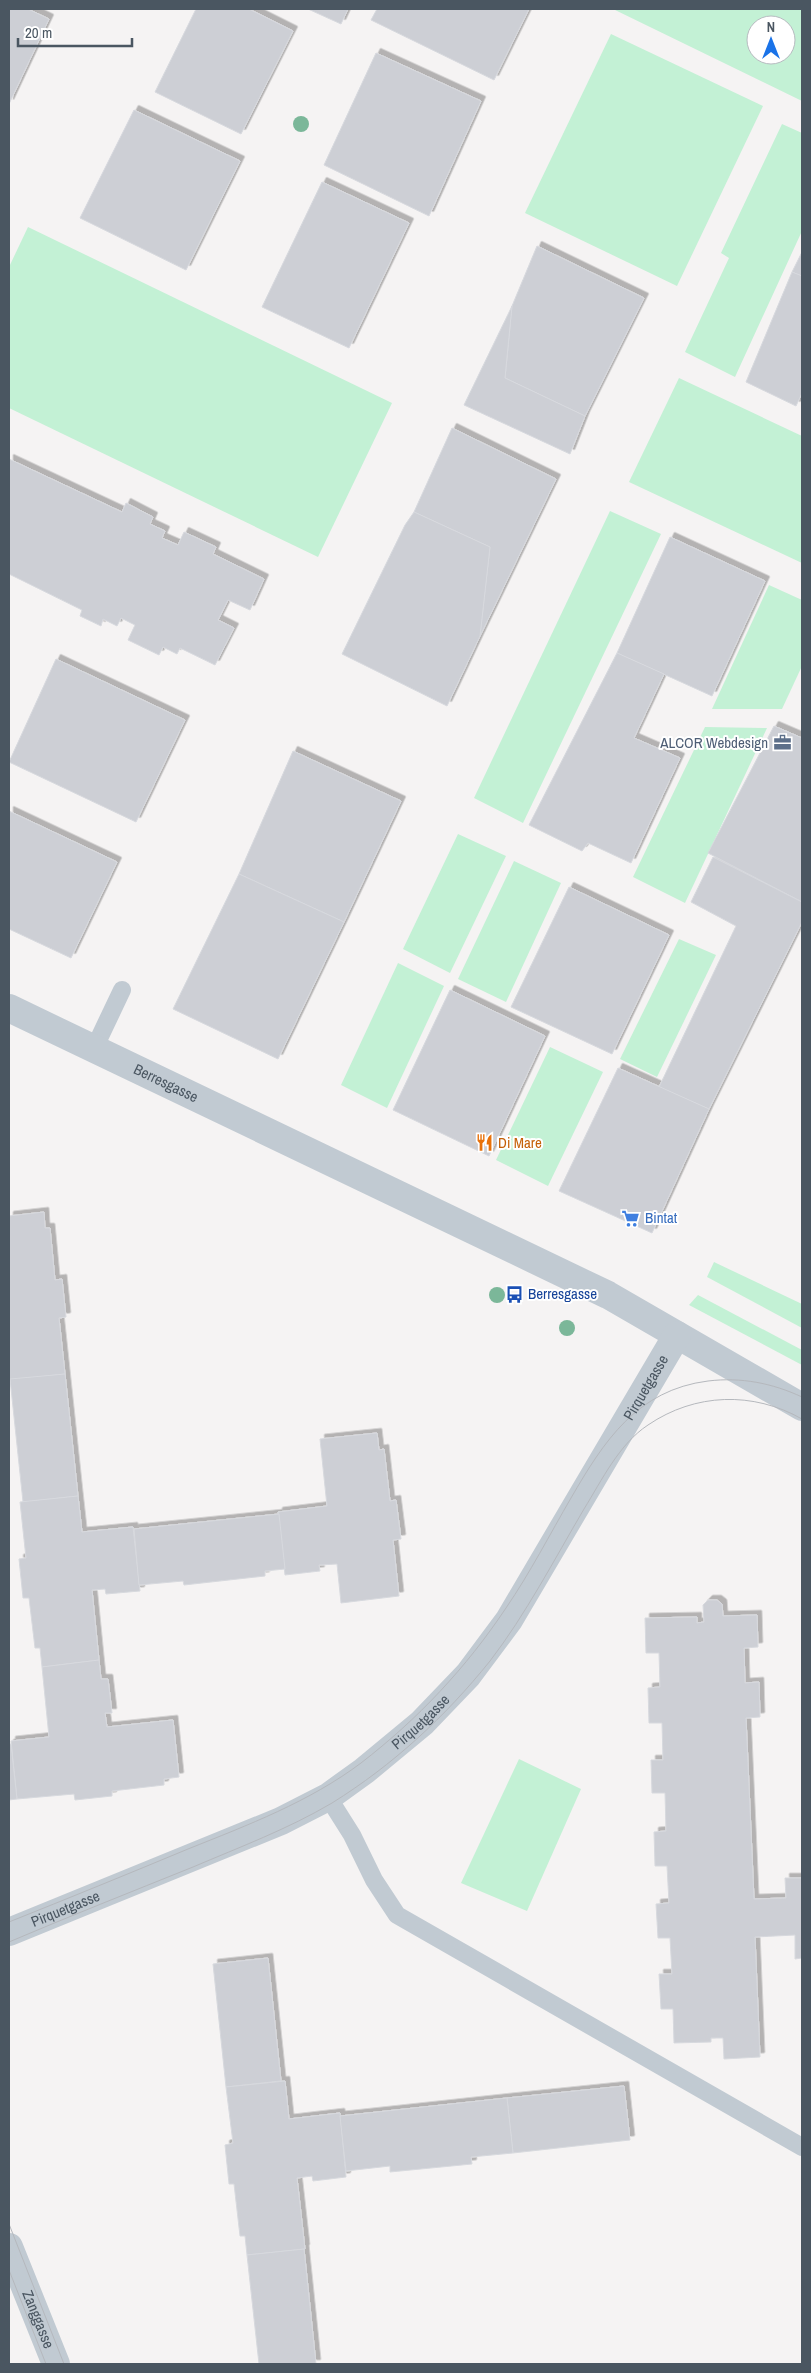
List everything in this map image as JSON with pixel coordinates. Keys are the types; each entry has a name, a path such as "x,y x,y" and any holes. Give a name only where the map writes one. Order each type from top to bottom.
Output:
{"street":[{"name":"Berresgasse","path":"9,1008 600,1292 802,1407"},
{"name":"Pirquetgasse","path":"9,1932 281,1822 328,1797 364,1771 422,1724 452,1692 509,1620 677,1335"},
{"name":"Zanggasse","path":"9,2247 56,2364"}],"lane":[{"path":"94,1049 122,990"},
{"path":"328,1797 352,1835 374,1880 397,1915 802,2147"}],"green space":[{"path":"613,9 802,9 802,101"},
{"path":"611,34 763,106 677,286 525,213"},
{"path":"782,124 802,133 802,231 735,377 685,352 729,258 721,253"},
{"path":"28,227 392,403 318,557 9,408 9,267"},
{"path":"679,378 802,436 802,563 629,482"},
{"path":"610,511 661,534 523,823 474,798"},
{"path":"769,585 802,600 802,666 782,709 712,709"},
{"path":"705,727 767,728 685,903 633,877"},
{"path":"458,834 506,856 450,973 403,949"},
{"path":"514,861 561,883 506,1002 458,979"},
{"path":"679,939 716,955 657,1077 620,1059"},
{"path":"398,963 444,986 387,1108 341,1085"},
{"path":"550,1047 603,1072 548,1186 496,1160"},
{"path":"714,1262 802,1304 802,1328 707,1277"},
{"path":"698,1295 802,1350 802,1365 689,1305"},
{"path":"519,1759 581,1789 527,1911 461,1883"}],"building":[{"path":"9,9 28,9 49,19 9,104"},
{"path":"196,9 249,9 293,31 241,134 155,92"},
{"path":"308,9 348,9 341,24"},
{"path":"377,9 529,9 494,80 371,20"},
{"path":"376,53 481,101 429,216 324,165"},
{"path":"134,110 240,161 186,270 80,218"},
{"path":"322,182 409,223 349,348 262,307"},
{"path":"537,246 644,298 585,416 505,378 512,306"},
{"path":"802,252 802,276 792,272"},
{"path":"792,272 802,276 802,393 796,406 746,382"},
{"path":"512,306 505,378 585,416 570,454 464,405"},
{"path":"452,428 556,479 480,636 490,547 414,512"},
{"path":"9,459 122,512 126,503 153,517 150,524 165,531 162,538 178,545 184,532 216,547 213,554 264,579 250,610 228,600 218,620 234,628 215,665 180,648 177,654 163,647 159,655 128,640 135,625 121,618 117,626 103,619 101,626 80,616 82,610 9,574"},
{"path":"414,512 490,547 480,636 447,706 342,654 405,525"},
{"path":"670,537 765,581 712,696 617,653"},
{"path":"617,653 664,674 634,738 680,758 631,863 588,843 582,851 529,825"},
{"path":"56,659 185,720 136,822 9,762"},
{"path":"774,726 802,738 802,902 708,853"},
{"path":"293,751 401,801 344,922 239,874"},
{"path":"9,811 117,862 71,958 9,929"},
{"path":"713,857 802,902 802,922 709,1109 659,1087 736,926 691,902"},
{"path":"239,874 344,922 278,1059 173,1009"},
{"path":"569,887 669,935 612,1054 511,1007"},
{"path":"450,990 545,1036 489,1156 393,1110"},
{"path":"618,1068 709,1109 652,1233 559,1191"},
{"path":"44,1212 45,1228 50,1228 55,1280 62,1279 66,1317 59,1318 65,1374 9,1380 9,1216"},
{"path":"65,1374 78,1496 23,1502 10,1379"},
{"path":"377,1433 379,1450 384,1449 390,1501 396,1500 401,1539 393,1540 399,1596 341,1603 337,1564 319,1565 320,1571 285,1575 278,1512 327,1506 320,1439"},
{"path":"78,1496 82,1532 133,1527 140,1591 106,1594 105,1589 92,1590 99,1660 42,1667 40,1648 35,1648 29,1598 23,1598 19,1559 26,1558 20,1502"},
{"path":"279,1514 285,1569 265,1571 265,1576 184,1585 183,1581 139,1585 134,1529"},
{"path":"708,1600 717,1600 722,1604 723,1616 757,1615 758,1647 744,1648 745,1683 759,1682 760,1717 746,1718 754,1899 786,1898 785,1878 802,1878 802,1958 795,1959 795,1935 755,1937 760,2057 724,2059 723,2038 711,2038 711,2042 674,2043 673,2009 661,2009 659,1974 672,1974 670,1938 658,1938 656,1904 669,1903 667,1866 655,1866 654,1832 666,1831 665,1793 652,1793 651,1760 663,1760 662,1723 649,1723 648,1688 660,1687 659,1653 646,1653 645,1618 697,1617 697,1623 704,1622 703,1605"},
{"path":"99,1660 101,1679 108,1679 112,1713 105,1713 107,1727 173,1720 179,1777 164,1779 164,1785 112,1791 112,1796 75,1800 74,1794 17,1799 11,1741 49,1737 42,1667"},
{"path":"9,1744 11,1744 17,1799 9,1800"},
{"path":"268,1958 281,2081 226,2087 213,1964"},
{"path":"285,2081 289,2119 340,2113 346,2177 313,2181 312,2176 297,2178 305,2249 247,2255 245,2236 240,2236 234,2184 229,2184 225,2145 233,2143 226,2087"},
{"path":"624,2086 630,2140 513,2153 507,2098"},
{"path":"507,2098 513,2153 471,2157 472,2164 390,2172 390,2166 346,2171 340,2116"},
{"path":"304,2249 316,2364 259,2364 247,2255"}],"tram line":[{"path":"9,1922 277,1812 341,1777 382,1746 440,1692 491,1630 532,1567 596,1457 625,1421 642,1407 661,1395 683,1386 720,1380 756,1382 802,1397"},
{"path":"9,1942 264,1837 332,1803 376,1773 436,1721 490,1661 528,1606 612,1463 628,1442 648,1425 666,1414 685,1407 704,1402 724,1400 744,1400 764,1404 802,1419"},
{"path":"9,2224 64,2364"},
{"path":"9,2270 46,2364"}],"place":[{"name":"ALCOR Webdesign","path":"782,743"},
{"name":"Di Mare","path":"484,1143"},
{"name":"Bintat","path":"631,1218"},
{"name":"Berresgasse","path":"514,1294"}]}
